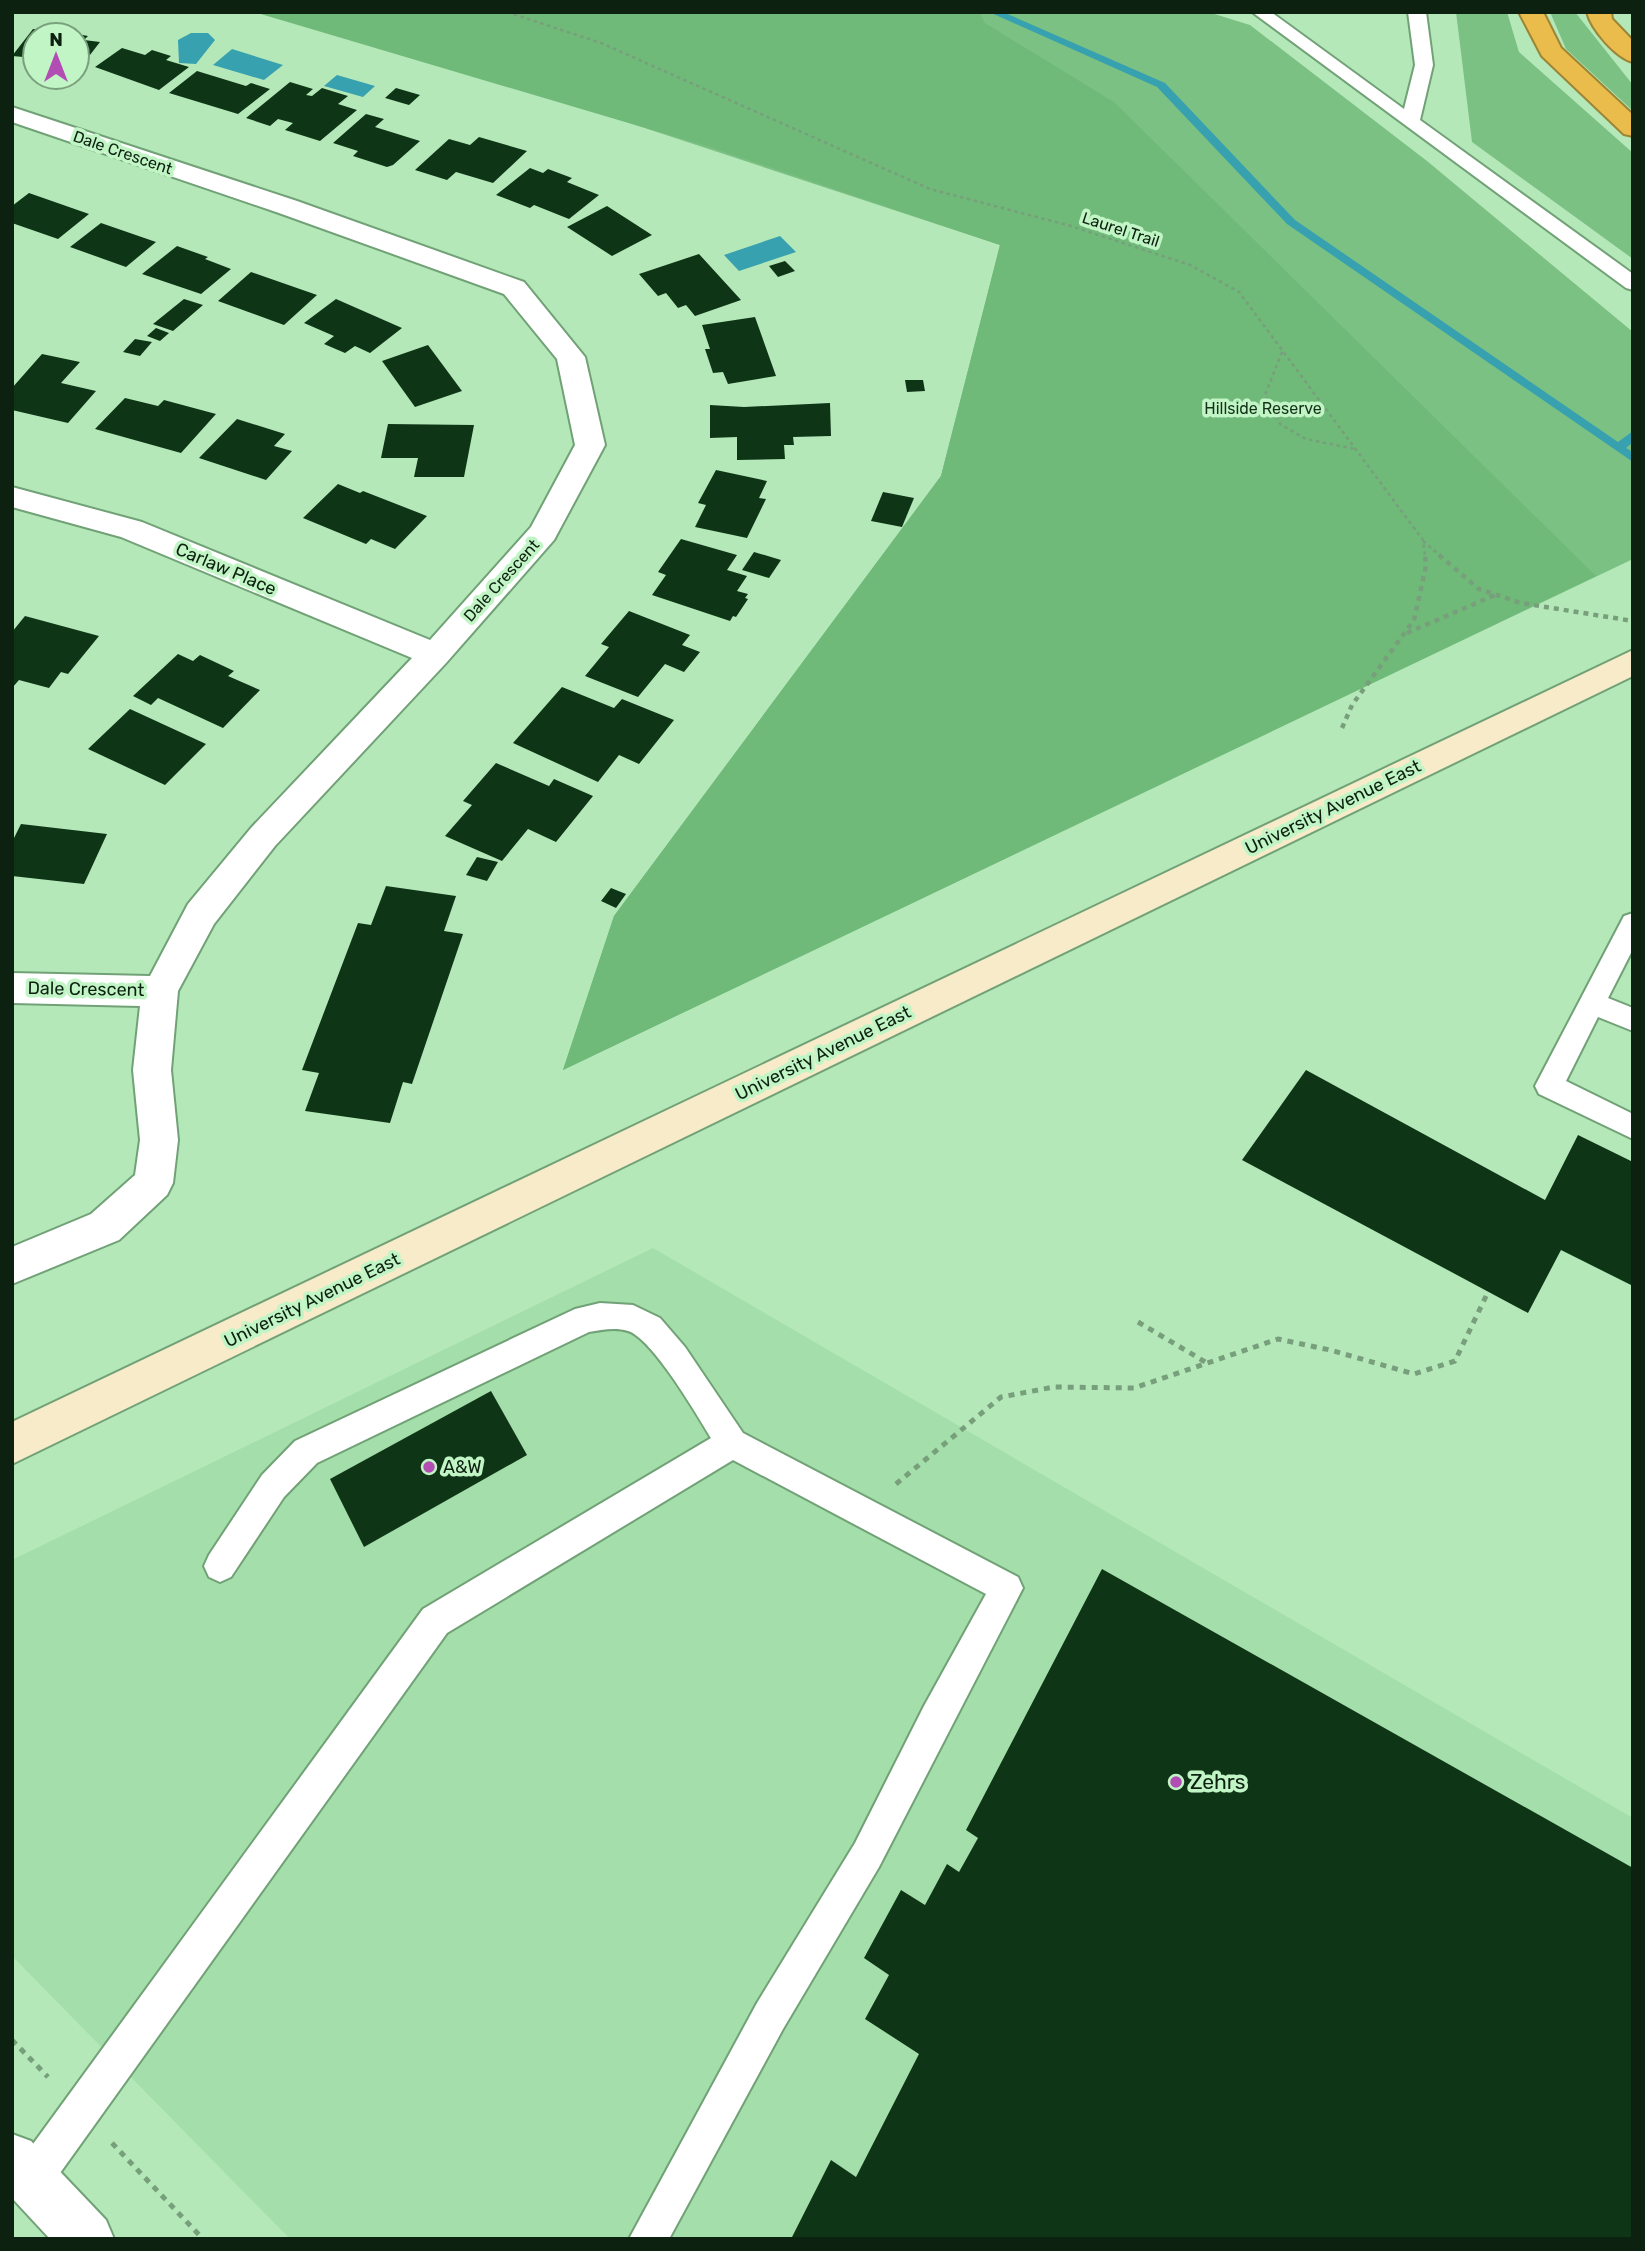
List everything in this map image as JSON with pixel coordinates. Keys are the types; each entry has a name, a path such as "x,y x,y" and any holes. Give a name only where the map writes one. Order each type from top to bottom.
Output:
{"highway":[{"path":"1531,12 1551,51 1633,129"},
{"path":"1599,12 1601,21 1633,55"}],"main road":[{"name":"University Avenue East","path":"12,1444 1633,662"}],"street":[{"name":"Dale Crescent","path":"12,114 288,207 514,288 571,357 590,445 543,533 435,655 263,838 201,914 160,991 152,1070 159,1140 153,1183 105,1227 12,1266"},
{"name":"Carlaw Place","path":"12,497 131,529 435,655"},
{"name":"Dale Crescent","path":"12,988 160,991"},
{"path":"22,2170 87,2239"}],"lane":[{"path":"1260,12 1633,284"},
{"path":"1410,122 1424,65 1417,12"},
{"path":"1633,923 1549,1086 1633,1127"},
{"path":"1591,1003 1633,1020"},
{"path":"220,1566 273,1486 306,1452 586,1319 615,1314 643,1322 660,1338 732,1443 1007,1588 936,1718 867,1855 770,2016 648,2239"},
{"path":"22,2170 435,1621 732,1443"}],"path":[{"name":"Laurel Trail","path":"507,12 601,43 930,189 1071,226 1190,265 1239,292 1423,540 1479,589 1521,603 1633,621"},
{"path":"1282,351 1265,395 1280,424 1306,439 1355,449"},
{"path":"1342,728 1352,705 1414,620 1426,566 1423,540"},
{"path":"1404,634 1496,595"},
{"path":"862,1511 1002,1397 1054,1387 1134,1388 1278,1339 1330,1350 1414,1374 1455,1362 1488,1292"},
{"path":"1138,1322 1208,1363"}],"shaded area":[{"path":"653,1248 1633,1818 1633,2239 290,2239 12,1956 12,1560"}],"green space":[{"name":"Hillside Reserve","path":"254,12 979,12 985,23 1114,102 1596,576 563,1070 614,916 941,476 1000,245 706,146"},
{"name":"Hillside Reserve","path":"292,12 1208,12 1250,25 1427,161 1633,332 1633,559 563,1070 614,916 941,476 1000,245"},
{"path":"1456,12 1507,12 1519,52 1633,153 1633,259 1472,142"},
{"path":"1550,12 1575,12 1633,85 1633,111 1566,49"}],"water":[{"path":"191,33 208,33 215,40 196,64 179,63 178,40"},
{"path":"232,49 283,65 264,80 213,65"},
{"path":"337,75 375,86 363,97 324,86"},
{"path":"780,236 796,252 739,271 724,255"}],"building":[{"path":"91,41 100,42 91,54"},
{"path":"21,44 21,57 12,56"},
{"path":"122,48 145,55 152,50 171,56 166,60 189,67 159,90 95,67"},
{"path":"197,71 246,86 251,83 270,89 238,114 169,93"},
{"path":"290,82 313,89 306,95 312,96 322,88 348,96 338,104 357,110 320,141 285,130 293,123 278,119 270,126 246,118"},
{"path":"396,88 420,95 409,105 385,98"},
{"path":"366,114 384,119 375,127 420,141 393,165 387,167 353,156 358,151 333,143"},
{"path":"479,137 527,151 493,183 456,172 447,180 415,170 449,139 470,145"},
{"path":"530,168 543,173 548,169 572,178 567,182 599,195 569,219 534,205 530,208 496,195"},
{"path":"29,193 89,214 58,239 12,223 12,206"},
{"path":"607,206 652,235 612,256 567,227"},
{"path":"101,223 156,242 126,267 70,247"},
{"path":"177,246 231,269 201,294 142,274"},
{"path":"699,254 741,300 695,316 686,305 678,308 666,293 658,296 639,274"},
{"path":"785,261 795,271 778,277 769,266"},
{"path":"251,272 317,295 284,325 218,301"},
{"path":"184,299 203,305 173,331 153,324"},
{"path":"336,299 402,328 370,353 355,346 345,353 324,344 334,336 304,323"},
{"path":"755,317 776,376 728,384 723,372 713,373 705,349 710,349 702,325"},
{"path":"156,328 169,333 160,341 147,336"},
{"path":"135,339 152,342 140,356 123,352"},
{"path":"428,345 462,391 415,407 382,361"},
{"path":"42,354 80,362 61,383 96,391 68,423 12,410 12,388"},
{"path":"905,380 923,380 925,391 907,392"},
{"path":"125,398 158,406 164,400 216,414 181,453 95,429"},
{"path":"830,403 831,436 793,437 794,445 784,445 785,459 737,460 737,437 710,438 710,405 744,407"},
{"path":"237,419 285,434 274,446 292,451 266,480 199,458"},
{"path":"388,424 474,425 464,477 414,477 418,458 381,458"},
{"path":"716,470 767,481 759,498 766,499 747,538 695,527 706,505 698,503"},
{"path":"338,484 427,516 395,549 371,539 366,544 303,518"},
{"path":"883,492 914,498 902,527 871,521"},
{"path":"681,539 737,555 727,570 747,576 737,591 748,594 745,598 748,599 736,617 733,616 730,621 652,595 666,575 658,572"},
{"path":"754,552 781,560 769,578 742,570"},
{"path":"629,611 690,635 682,645 700,652 684,672 665,664 638,697 585,676 609,647 601,644"},
{"path":"25,616 99,636 68,674 61,672 49,688 19,680 12,688 12,632"},
{"path":"178,654 193,661 200,655 234,671 228,676 260,690 223,728 158,698 151,705 133,696"},
{"path":"562,687 614,708 622,699 674,720 639,764 619,755 598,782 513,743"},
{"path":"130,709 206,744 165,785 88,749"},
{"path":"496,763 549,786 554,779 593,796 556,842 528,829 502,861 445,836 472,805 463,801"},
{"path":"21,824 107,834 84,884 12,876 12,842"},
{"path":"477,857 498,862 487,881 466,875"},
{"path":"386,886 456,896 444,931 463,934 412,1084 403,1082 390,1123 305,1111 319,1073 302,1070 358,923 371,925"},
{"path":"611,888 626,894 616,908 601,901"},
{"path":"1306,1070 1545,1200 1578,1135 1633,1162 1633,1286 1561,1250 1528,1313 1242,1160"},
{"name":"A&W","path":"491,1391 527,1455 364,1547 330,1479"},
{"path":"1102,1569 1633,1868 1633,2239 791,2239 831,2160 856,2177 919,2054 865,2019 889,1975 864,1958 901,1890 925,1905 947,1864 959,1872 978,1838 966,1830"}],"waterway":[{"path":"994,12 1161,85 1291,222 1633,458"},
{"path":"1619,448 1633,435"}],"place":[{"name":"A&W","path":"429,1467"},
{"name":"Zehrs","path":"1176,1782"}]}
